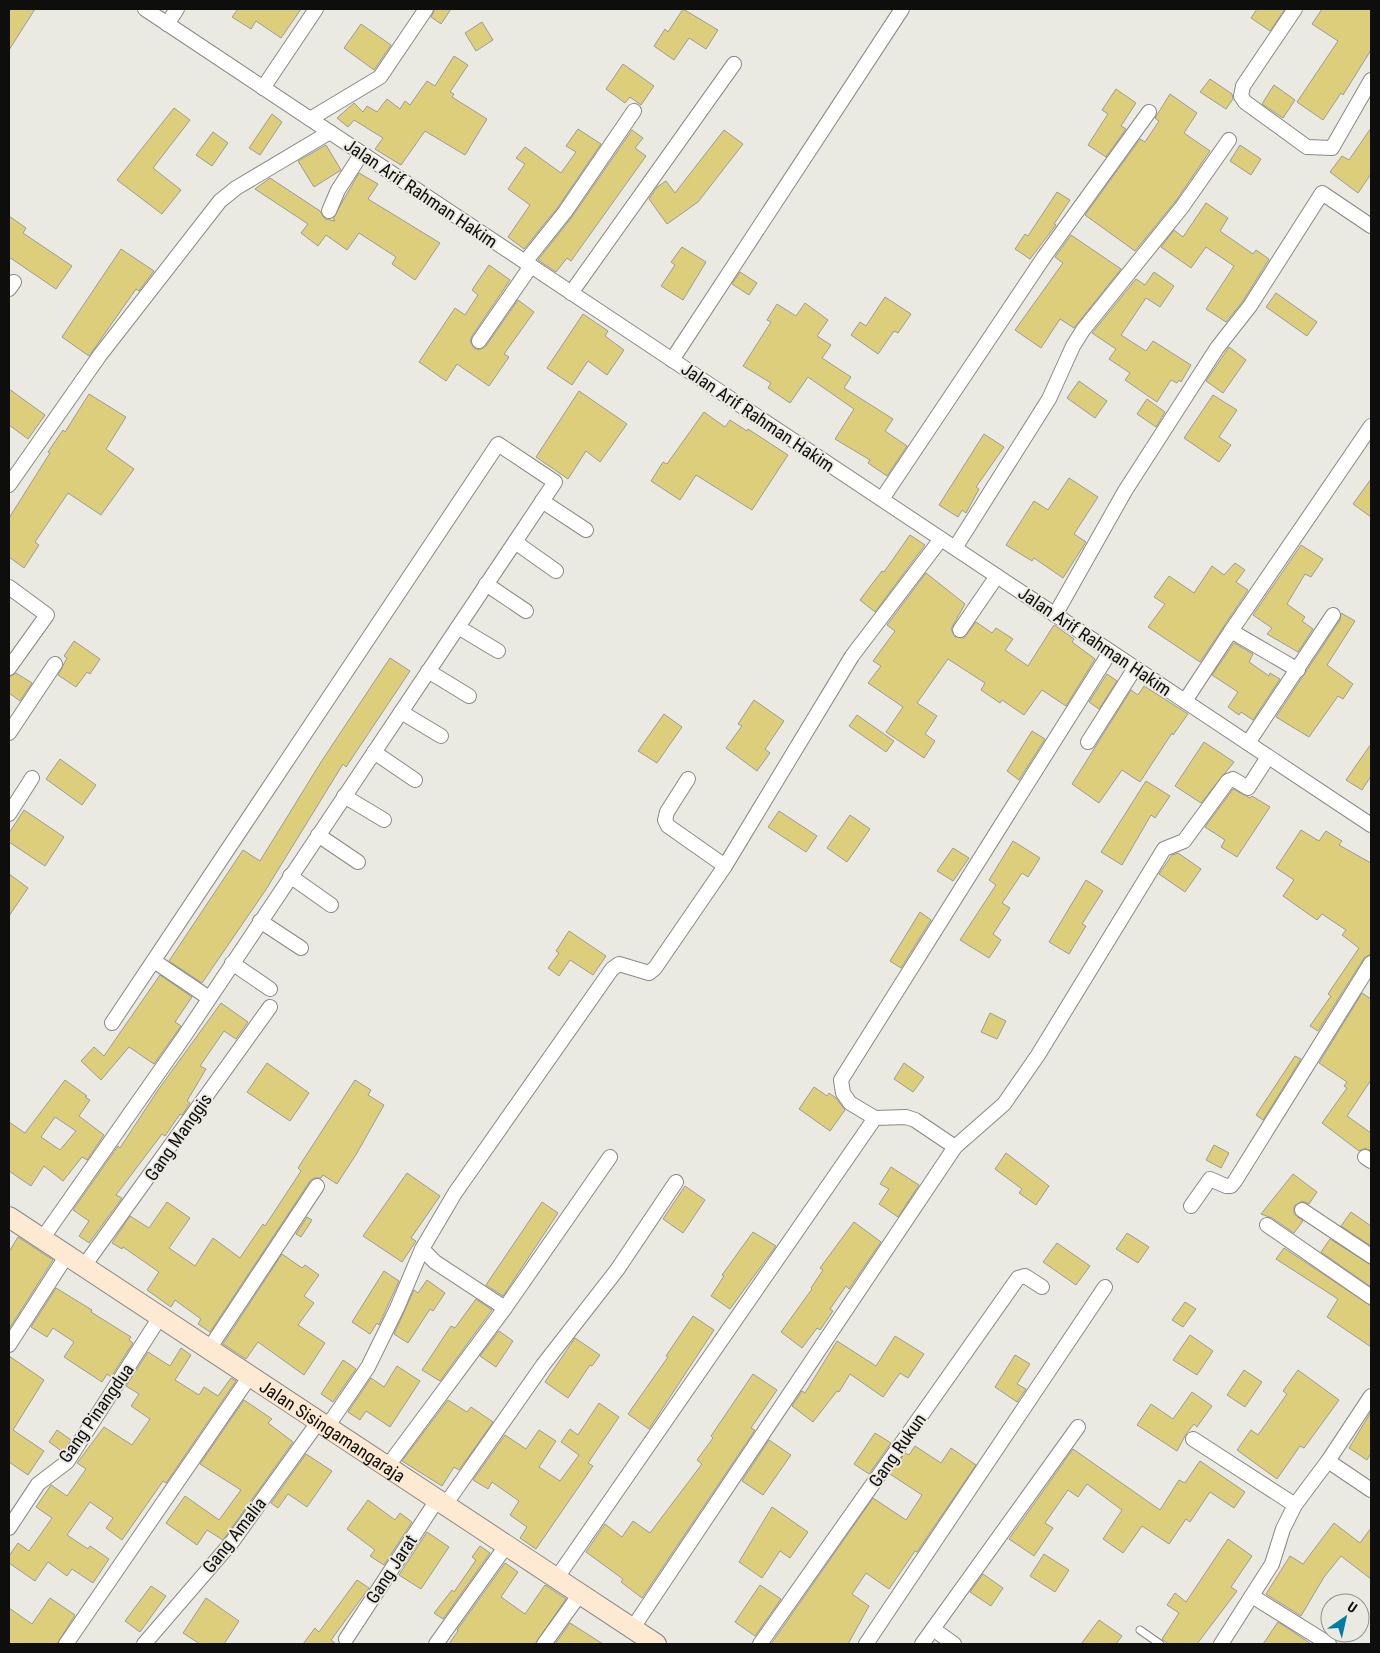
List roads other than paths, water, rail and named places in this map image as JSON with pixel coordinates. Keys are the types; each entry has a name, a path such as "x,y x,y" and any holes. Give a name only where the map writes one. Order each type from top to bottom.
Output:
{"street":[{"name":"Jalan Arif Rahman Hakim","path":"144,9 1371,825"},
{"path":"167,24 177,9"},
{"path":"263,88 316,9"},
{"path":"9,485 100,355 220,201 320,126 380,77 426,9"},
{"path":"672,360 902,9"},
{"path":"1295,9 1243,86 1241,96 1245,102 1307,147 1332,148 1371,80"},
{"path":"571,293 734,64"},
{"path":"480,341 528,264 634,111"},
{"path":"882,499 1044,257 1149,112"},
{"path":"955,548 1049,399 1073,346 1083,330 1182,207 1229,140"},
{"path":"329,211 338,190 362,153"},
{"path":"1055,615 1125,491 1217,348 1250,306 1322,193 1371,226"},
{"path":"1185,701 1371,426"},
{"path":"42,1239 232,963 555,482 498,444 112,1023"},
{"path":"542,501 586,530"},
{"path":"688,779 667,812 665,820 668,826 725,866 852,656 942,539"},
{"path":"515,542 556,571"},
{"path":"960,630 997,576"},
{"path":"486,584 526,611"},
{"path":"9,587 47,615 9,668"},
{"path":"1248,743 1333,616"},
{"path":"458,627 498,651"},
{"path":"1231,631 1298,670"},
{"path":"955,1147 915,1120 906,1117 875,1118 850,1103 843,1093 841,1080 1110,652"},
{"path":"9,733 55,664"},
{"path":"1088,742 1135,668"},
{"path":"428,671 468,696"},
{"path":"401,712 441,736"},
{"path":"374,752 415,780"},
{"path":"632,1629 955,1147 1004,1104 1038,1055 1164,849 1184,841 1228,781 1233,779 1246,788 1250,787 1268,756"},
{"path":"9,814 32,778"},
{"path":"344,796 384,820"},
{"path":"318,835 358,862"},
{"name":"Gang Amalia","path":"144,1644 232,1542 368,1367 397,1308 422,1249 455,1193 612,969 618,964 650,972 655,968 725,866"},
{"path":"290,876 331,905"},
{"path":"260,921 301,948"},
{"path":"154,961 208,998"},
{"path":"232,963 270,989"},
{"path":"1191,1206 1210,1178 1226,1186 1231,1186 1235,1181 1371,963"},
{"name":"Gang Manggis","path":"84,1266 270,1007"},
{"path":"556,1579 875,1118"},
{"path":"387,1467 505,1308 610,1157"},
{"name":"Gang Jarat","path":"346,1639 441,1502 542,1366 617,1270 676,1182"},
{"path":"208,1349 317,1186"},
{"path":"1302,1210 1371,1256"},
{"name":"Jalan Sisingamangaraja","path":"9,1217 654,1644"},
{"path":"1267,1225 1371,1297"},
{"path":"422,1249 435,1262 505,1308"},
{"path":"9,1346 67,1255"},
{"name":"Gang Rukun","path":"760,1644 1018,1278 1025,1276 1042,1287"},
{"path":"866,1644 1105,1287"},
{"name":"Gang Pinangdua","path":"9,1528 38,1484 67,1462 160,1317"},
{"path":"66,1644 250,1376"},
{"path":"1221,1644 1272,1564 1283,1529 1296,1505 1328,1462 1371,1396"},
{"path":"922,1644 1078,1427"},
{"path":"1193,1439 1296,1505"},
{"path":"1328,1462 1371,1490"},
{"path":"436,1644 506,1546"},
{"path":"544,1644 580,1594"},
{"path":"1252,1596 1329,1644"},
{"path":"933,1629 954,1644"}],"lane":[{"path":"1140,1630 1160,1644"}]}
